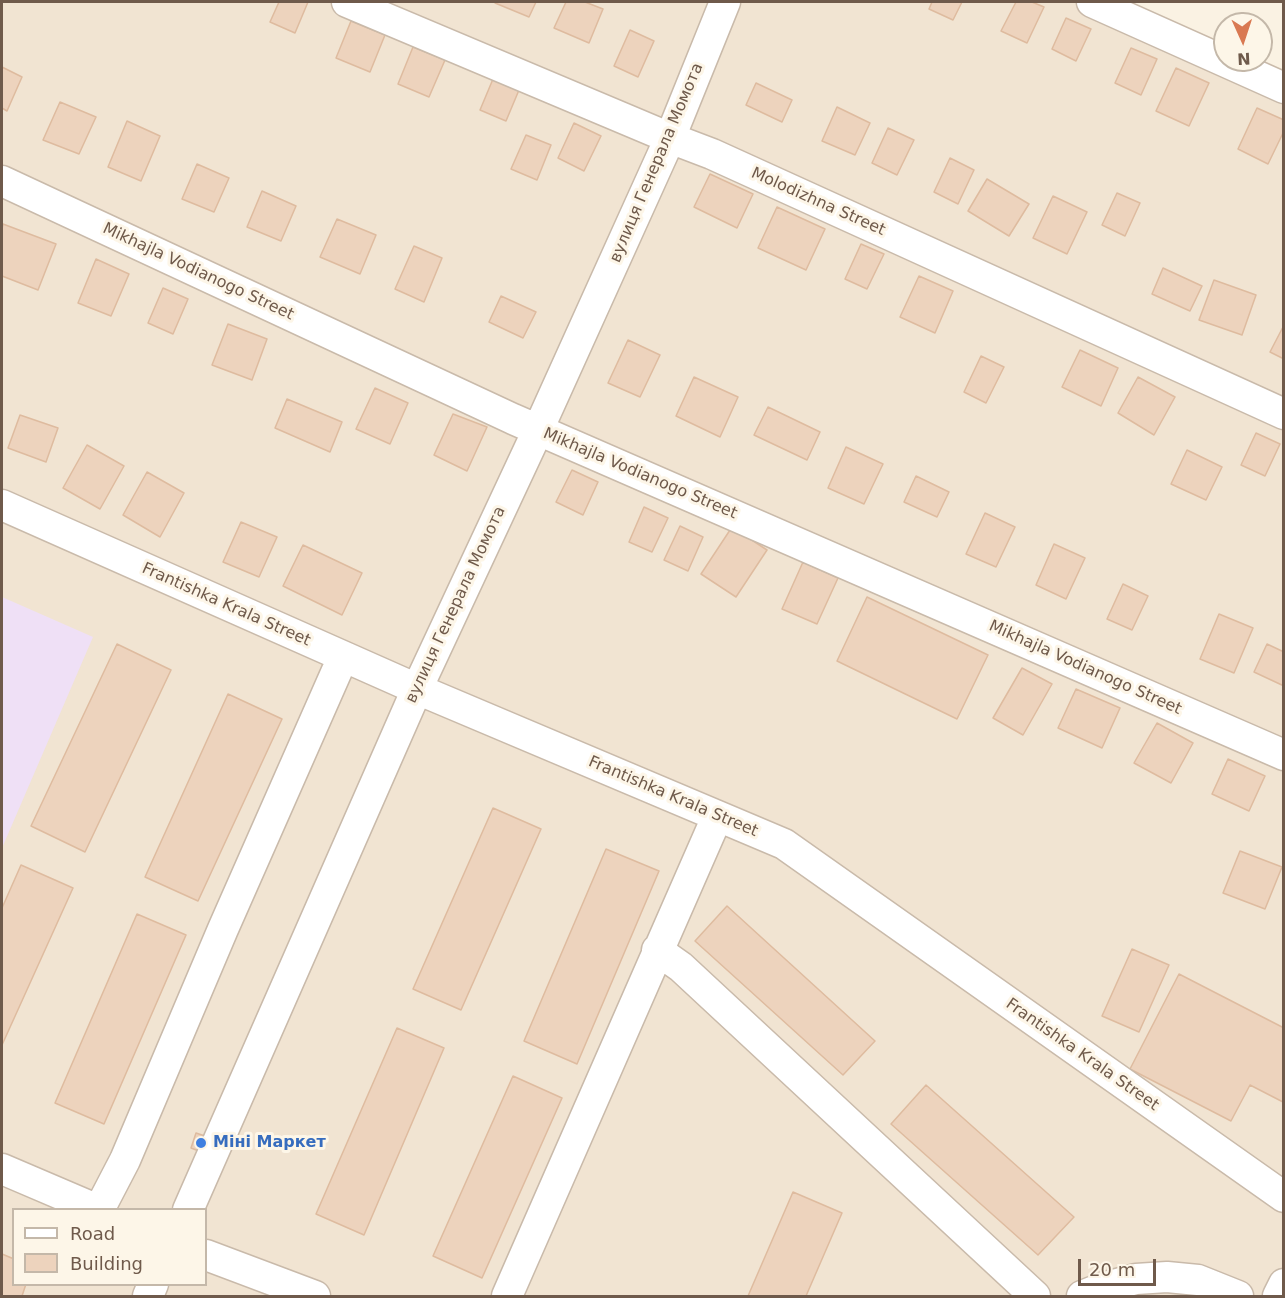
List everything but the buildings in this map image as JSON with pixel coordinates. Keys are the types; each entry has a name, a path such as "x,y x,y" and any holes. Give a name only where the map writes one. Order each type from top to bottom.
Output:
{"street":[{"name":"Molodizhna Street","path":"348,2 712,154 1284,414"},
{"name":"вулиця Генерала Момота","path":"188,1208 417,689 538,430 670,138 725,2"},
{"path":"1092,2 1284,88"},
{"name":"Mikhajla Vodianogo Street","path":"2,180 538,430 1284,755"},
{"name":"Frantishka Krala Street","path":"2,505 343,657 784,844 1284,1197"},
{"path":"100,1208 125,1160 343,657"},
{"path":"507,1296 717,817"},
{"path":"657,950 681,967 1035,1296"},
{"path":"2,1169 97,1208"},
{"path":"207,1255 315,1296"},
{"path":"1082,1296 1136,1279 1167,1277 1198,1280 1238,1296"},
{"path":"1278,1296 1284,1284"}],"shaded area":[{"path":"2,2 1084,2 1213,59 1213,72 1242,72 1283,90 1284,1284 1278,1296 2,1296"},
{"path":"2,597 93,637 2,848"}],"place":[{"name":"Міні Маркет","path":"201,1143"}]}
